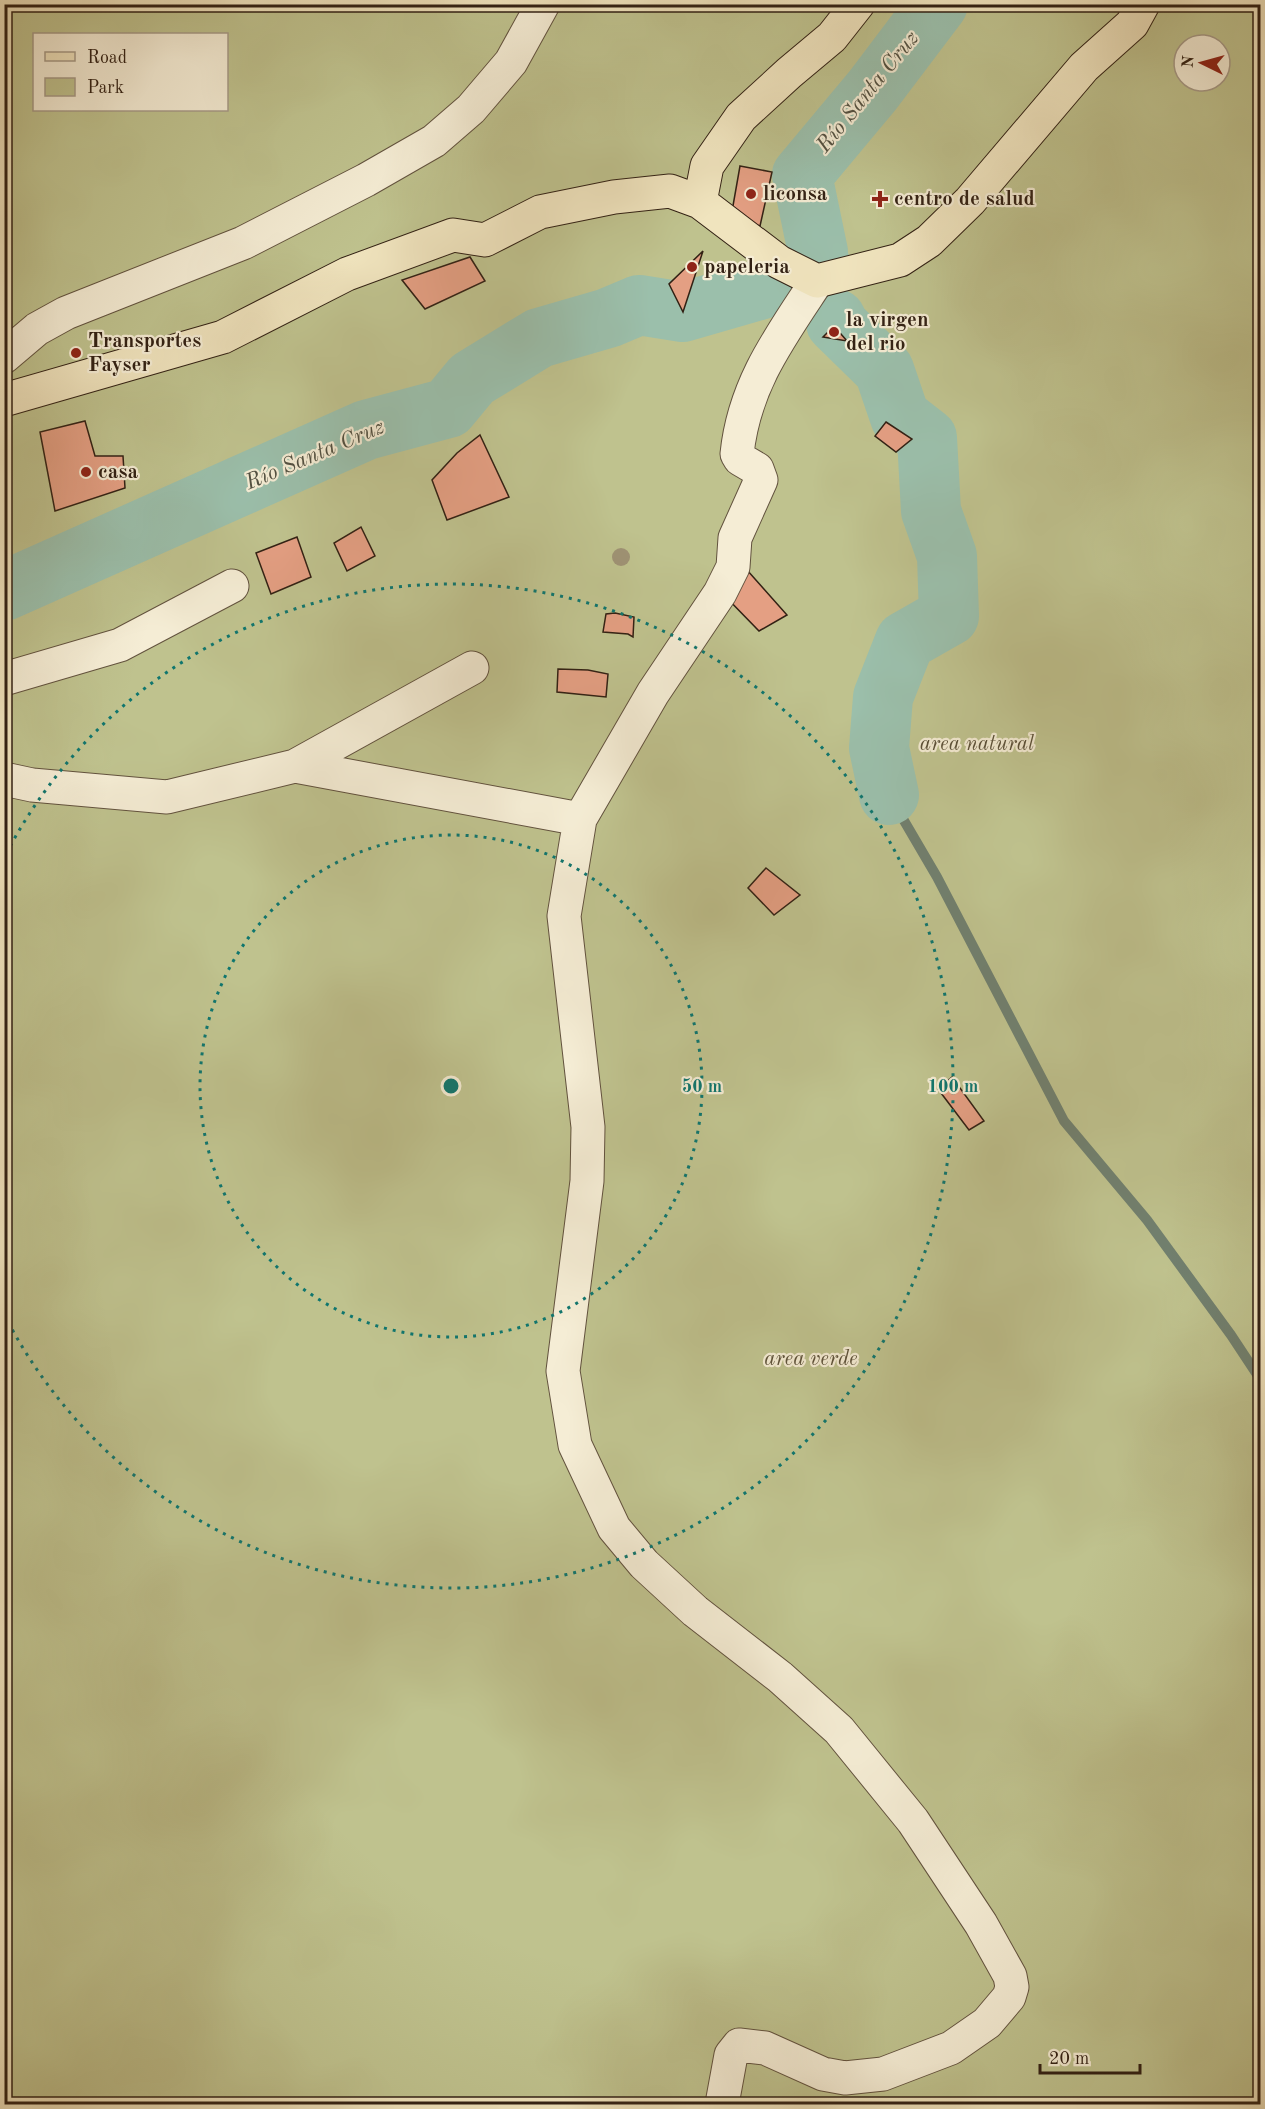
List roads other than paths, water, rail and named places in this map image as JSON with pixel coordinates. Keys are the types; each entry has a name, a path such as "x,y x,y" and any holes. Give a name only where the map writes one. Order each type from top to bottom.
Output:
{"main road":[{"path":"700,202 707,166 741,117 832,37 858,4"},
{"path":"4,400 223,337 347,274 453,235 485,240 540,213 614,197 670,191 700,202 779,262 808,277 900,260 929,241 970,201 1084,68 1132,24 1143,4"}],"street":[{"path":"4,357 37,329 66,313 243,243 366,180 434,141 471,109 511,62 543,4"},
{"path":"722,2104 731,2055 739,2045 765,2048 823,2074 845,2078 883,2074 951,2048 987,2023 1009,1997 1012,1987 1010,1976 981,1924 905,1812 839,1730 780,1677 695,1611 644,1564 614,1528 575,1445 563,1371 587,1181 588,1127 564,916 580,819 653,693 720,593 733,567 735,538 761,480 757,469 740,459 737,454 751,391 808,277"},
{"path":"4,680 120,645 232,586"},
{"path":"4,779 32,785 168,797 295,766 472,668"},
{"path":"295,766 580,819"}],"waterway":[{"name":"Río Santa Cruz","path":"818,252 802,175 873,90 938,4"},
{"name":"Río Santa Cruz","path":"4,591 366,430 448,408 472,379 539,338 608,318 639,305 683,312 766,288 795,285 821,266"},
{"path":"836,319 836,323 884,370 900,417 927,438 931,511 947,556 949,616 905,641 883,697 879,748 889,795"},
{"path":"889,795 937,877 1064,1121 1147,1220 1231,1335 1260,1379"}],"place":[{"name":"liconsa","path":"751,194"},
{"name":"centro de salud","path":"880,199"},
{"name":"papeleria","path":"692,267"},
{"name":"la virgen del rio","path":"834,332"},
{"name":"Transportes Fayser","path":"76,353"},
{"name":"casa","path":"86,472"}],"park label":[{"name":"area natural","path":"977,744"},
{"name":"area verde","path":"811,1359"}]}
